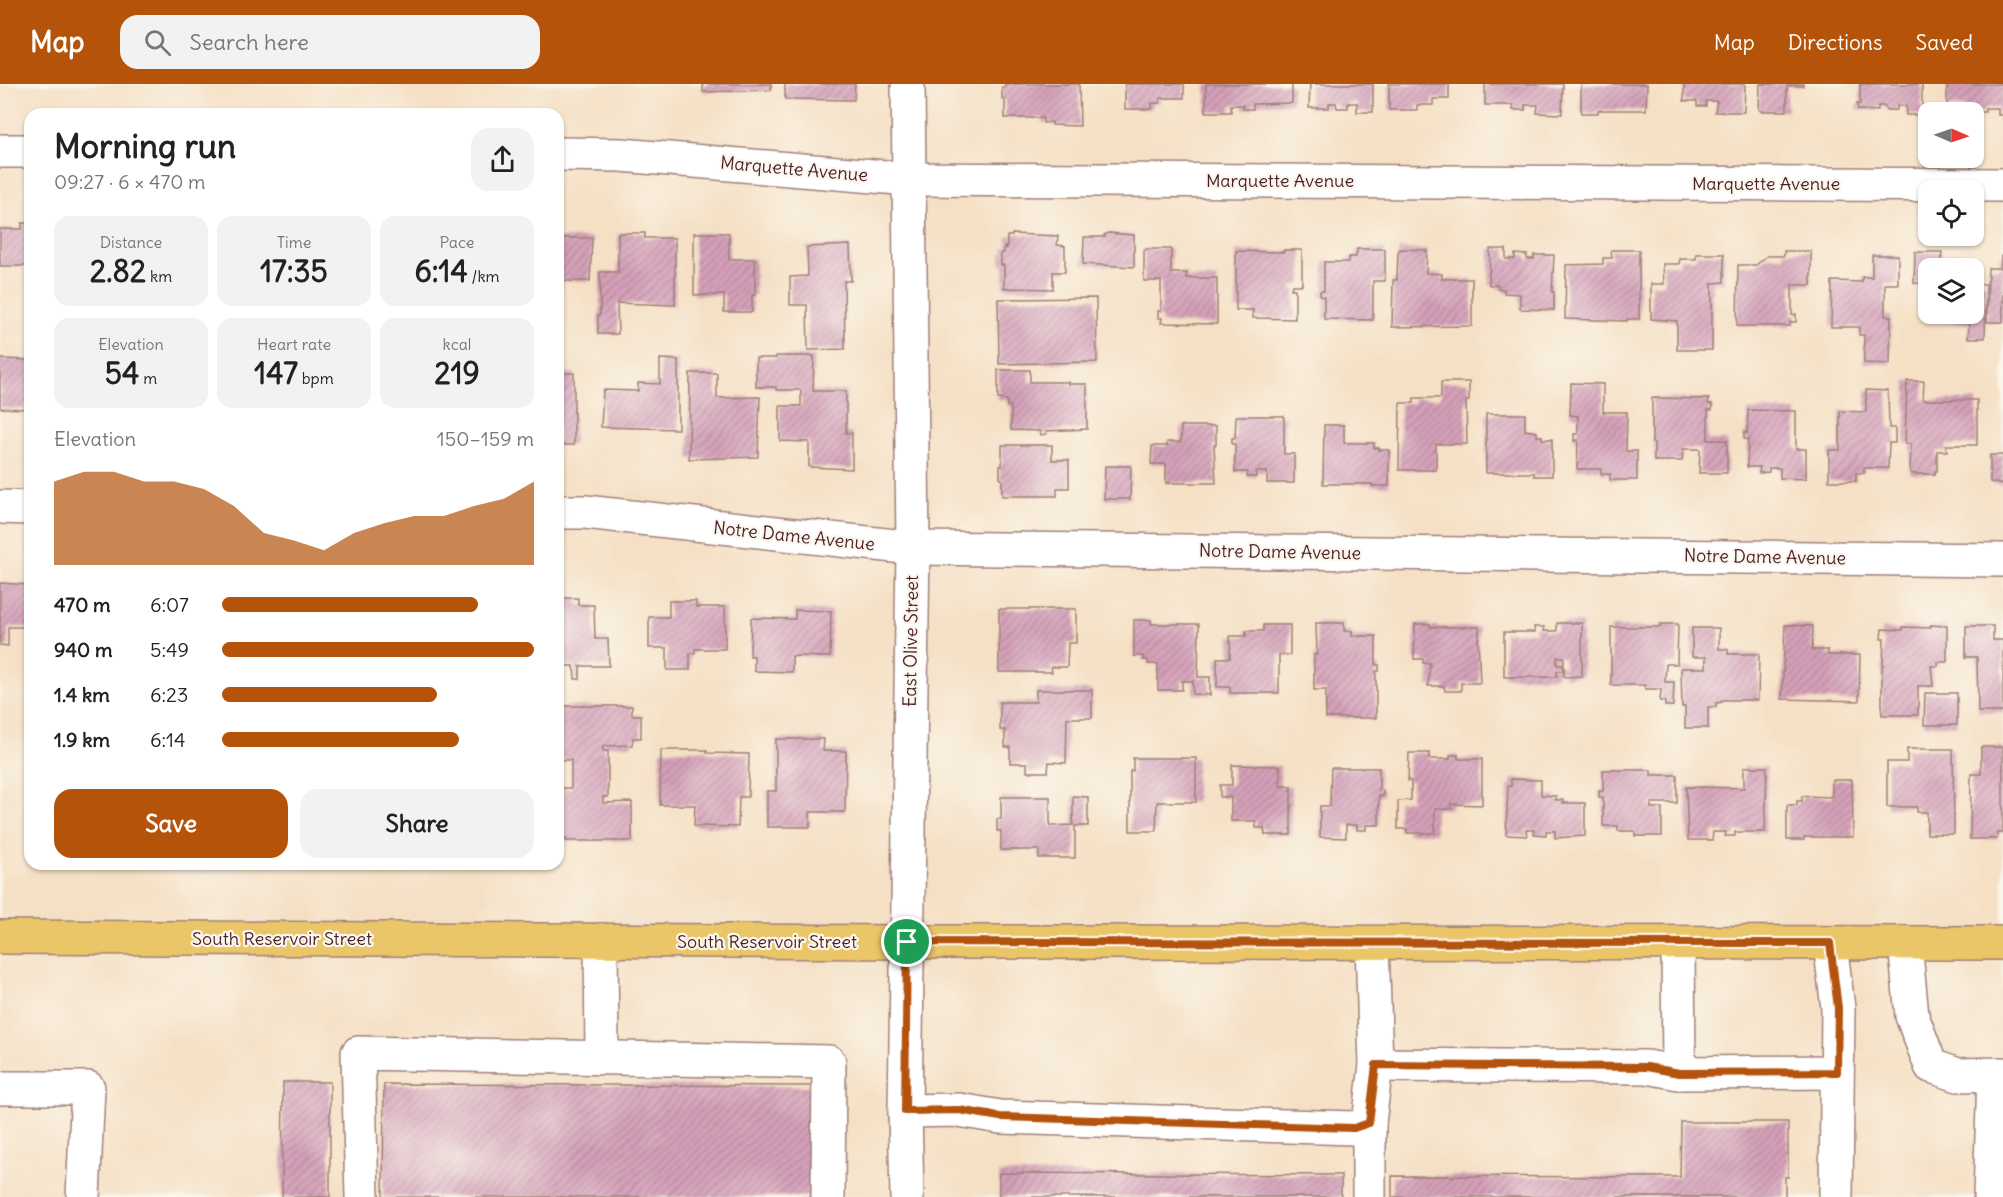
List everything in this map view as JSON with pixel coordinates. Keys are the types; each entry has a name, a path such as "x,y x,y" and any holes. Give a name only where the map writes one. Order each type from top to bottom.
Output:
{"main road":[{"name":"South Reservoir Street","path":"0,937 907,942 2003,943"}],"street":[{"name":"East Olive Street","path":"907,1197 905,1111 913,548 908,84"},
{"path":"0,151 24,151"},
{"name":"Marquette Avenue","path":"564,154 621,154 910,179 2003,185"},
{"path":"0,507 24,508"},
{"name":"Notre Dame Avenue","path":"564,512 585,512 913,548 2003,560"},
{"path":"601,940 602,1058"},
{"path":"1369,1197 1369,1123 1376,1065 1376,1005 1372,943"},
{"path":"1678,943 1679,1073"},
{"path":"1830,943 1838,1008 1836,1197"},
{"path":"1905,943 1912,1016 1931,1066 1958,1076 1998,1074 1990,1197"},
{"path":"362,1197 358,1053 830,1062 828,1197"},
{"path":"1376,1065 1647,1067 1679,1073 1837,1072"},
{"path":"0,1088 88,1088 83,1197"},
{"path":"905,1111 959,1110 1000,1117 1354,1128 1369,1123"}],"building":[{"path":"703,84 771,84 771,90 703,92"},
{"path":"785,84 855,84 854,100 785,99"},
{"path":"1005,84 1079,84 1080,126 1052,125 1052,122 1043,123 1043,118 1005,118 1005,99 1002,99 1002,87 1005,87"},
{"path":"1125,84 1184,84 1184,98 1160,98 1160,103 1152,103 1152,109 1125,109"},
{"path":"1206,84 1292,84 1292,103 1253,104 1253,109 1243,109 1243,105 1231,105 1231,112 1206,112"},
{"path":"1310,84 1373,84 1373,112 1357,112 1357,103 1348,103 1348,108 1337,108 1336,103 1329,103 1329,108 1309,108"},
{"path":"1389,84 1449,84 1449,99 1433,99 1433,105 1417,105 1417,110 1389,110"},
{"path":"1485,84 1563,84 1562,114 1537,113 1538,105 1525,105 1525,110 1513,110 1513,105 1485,105"},
{"path":"1581,84 1647,84 1646,110 1598,110 1598,113 1581,113"},
{"path":"1684,84 1745,84 1744,112 1715,112 1717,101 1706,101 1706,106 1697,106 1697,101 1684,101"},
{"path":"1760,84 1803,84 1803,86 1787,86 1787,111 1761,111 1759,109"},
{"path":"1860,84 1922,84 1922,102 1918,102 1918,115 1906,115 1906,106 1897,106 1897,110 1886,110 1885,106 1878,106 1878,111 1858,110 1857,104 1860,104"},
{"path":"1947,84 2003,84 2003,115 1998,115 1998,108 1985,108 1984,112 1984,102 1947,102"},
{"path":"22,223 24,223 24,266 0,266 0,229 22,229"},
{"path":"618,233 645,233 645,238 675,238 675,305 617,303 618,334 598,334 600,272 618,272"},
{"path":"694,233 729,233 729,259 755,259 755,295 752,295 752,312 724,312 724,295 694,295"},
{"path":"1108,233 1134,235 1134,267 1083,264 1084,237 1105,237 1104,235"},
{"path":"1012,234 1058,236 1057,245 1065,246 1065,272 1053,272 1053,289 1004,288 1004,265 1001,265 1001,253 1004,253 1004,247 1007,248 1007,236 1012,236"},
{"path":"564,238 592,238 590,281 564,281"},
{"path":"850,245 851,281 844,281 845,349 808,350 807,305 790,305 790,277 808,276 807,247"},
{"path":"1146,249 1171,249 1171,273 1187,273 1186,278 1217,278 1217,324 1161,323 1162,318 1158,318 1158,311 1161,311 1161,281 1144,281 1144,251"},
{"path":"1357,249 1385,249 1385,281 1373,281 1373,320 1324,319 1324,297 1320,296 1320,291 1324,291 1324,262 1348,262 1349,257 1356,257"},
{"path":"1400,249 1427,251 1426,273 1442,274 1442,279 1472,279 1472,326 1392,327 1393,280 1397,280"},
{"path":"1490,249 1506,249 1506,259 1515,259 1515,254 1527,255 1527,259 1534,259 1534,255 1554,255 1552,292 1554,292 1554,310 1520,309 1520,294 1504,293 1504,289 1498,289 1498,285 1489,285"},
{"path":"1284,250 1302,250 1302,285 1292,285 1291,289 1295,289 1295,319 1253,318 1253,310 1236,310 1236,251 1284,252"},
{"path":"1611,250 1639,250 1639,319 1627,319 1627,321 1565,319 1566,265 1603,264 1603,258 1612,258"},
{"path":"1784,251 1811,251 1811,285 1792,285 1792,315 1796,314 1796,322 1790,322 1790,326 1737,326 1738,265 1756,265 1767,256 1784,256"},
{"path":"1915,252 1942,252 1941,258 1918,258 1918,283 1914,283"},
{"path":"1696,254 1724,254 1724,282 1712,283 1712,350 1677,350 1677,321 1651,319 1651,284 1664,284 1663,264 1679,264 1680,259 1696,259"},
{"path":"1872,255 1898,255 1898,284 1885,284 1885,316 1891,316 1890,364 1864,363 1864,335 1859,335 1859,327 1831,327 1832,281 1862,282 1862,277 1872,277"},
{"path":"2001,256 2003,256 2003,322 1987,322 1988,268 2000,268"},
{"path":"1984,284 1986,284 1985,338 1968,338 1969,324 1984,324"},
{"path":"1096,298 1097,362 999,364 998,299"},
{"path":"776,356 814,356 813,391 846,391 846,433 852,433 852,469 809,467 809,442 780,441 780,406 801,406 801,390 756,387 756,358 776,358"},
{"path":"0,359 24,360 24,409 0,408"},
{"path":"660,359 678,360 678,429 601,427 603,390 638,391 638,383 660,384"},
{"path":"998,370 1030,370 1030,382 1087,384 1087,429 1046,431 1047,434 1040,435 1040,431 1011,430 1011,406 1007,406 1007,400 998,399"},
{"path":"564,373 574,373 574,445 564,445"},
{"path":"690,373 717,373 717,398 760,397 758,457 689,459"},
{"path":"1907,381 1924,381 1923,400 1977,400 1977,445 1946,445 1947,451 1937,451 1935,474 1912,474 1910,472 1911,444 1905,444"},
{"path":"1441,382 1469,382 1469,401 1466,401 1467,444 1436,444 1436,470 1399,470 1400,403 1414,403 1414,398 1441,398"},
{"path":"1571,383 1603,384 1603,412 1627,412 1626,451 1637,451 1637,480 1610,480 1610,474 1601,474 1601,469 1577,469 1578,440 1574,441 1574,434 1578,434 1578,416 1570,415"},
{"path":"1866,390 1888,391 1889,428 1895,428 1895,443 1889,443 1888,468 1864,468 1864,473 1856,473 1856,481 1829,481 1829,450 1840,450 1840,411 1866,412"},
{"path":"1652,398 1709,399 1708,404 1712,404 1712,410 1708,410 1708,440 1727,440 1727,473 1699,473 1700,449 1683,449 1682,461 1654,461"},
{"path":"1748,410 1796,411 1796,449 1806,449 1806,479 1780,478 1780,468 1769,468 1769,472 1759,473 1760,467 1747,467 1748,439 1744,439 1744,433 1747,433"},
{"path":"1486,414 1525,414 1525,430 1537,432 1537,436 1542,436 1542,439 1552,439 1552,476 1534,476 1534,473 1486,473"},
{"path":"1236,416 1284,416 1284,454 1294,454 1294,483 1267,483 1267,472 1256,472 1256,477 1247,477 1248,472 1235,472 1235,444 1232,444 1232,438 1235,438"},
{"path":"1324,425 1344,425 1344,443 1374,443 1374,448 1389,450 1389,486 1323,484"},
{"path":"1181,426 1216,426 1216,445 1214,445 1216,483 1166,483 1166,464 1151,464 1152,446 1167,446 1167,442 1181,442"},
{"path":"1002,445 1052,445 1052,460 1069,460 1069,488 1057,488 1057,496 1002,496 1000,466 1002,466"},
{"path":"1990,455 2003,455 2003,485 1990,482"},
{"path":"1105,466 1131,466 1130,499 1104,499"},
{"path":"0,583 24,585 24,627 8,627 8,646 0,645"},
{"path":"564,598 578,598 578,605 594,605 595,639 608,639 609,666 580,666 580,679 575,679 574,666 565,666"},
{"path":"669,601 696,601 696,607 725,607 725,649 695,649 695,653 690,653 690,670 667,670 667,648 649,648 649,617 669,617"},
{"path":"999,609 1076,609 1076,643 1068,643 1067,667 1051,667 1052,672 999,672"},
{"path":"795,610 831,611 830,657 792,656 792,672 754,671 754,656 750,656 751,618 795,619"},
{"path":"1134,620 1151,620 1151,624 1199,624 1198,677 1210,677 1210,695 1193,694 1193,681 1182,681 1182,690 1158,690 1158,664 1148,664 1148,660 1143,660 1143,656 1134,656"},
{"path":"1316,623 1344,623 1344,631 1352,631 1352,636 1376,636 1376,665 1379,665 1379,671 1376,671 1376,718 1326,718 1326,690 1314,690 1314,655 1317,655"},
{"path":"1557,623 1582,623 1582,676 1564,677 1564,657 1557,657 1557,665 1563,665 1563,671 1557,671 1557,677 1504,677 1504,632 1535,632 1534,627 1544,627 1544,631 1557,631"},
{"path":"1415,624 1430,624 1430,627 1479,627 1480,683 1461,683 1461,691 1445,691 1444,686 1428,686 1430,663 1423,663 1423,659 1414,659"},
{"path":"1660,624 1678,624 1677,664 1666,664 1665,682 1674,682 1673,706 1665,706 1665,701 1660,701 1661,689 1645,689 1645,685 1611,685 1611,627 1661,627"},
{"path":"1263,625 1290,625 1290,655 1279,655 1279,693 1230,693 1230,687 1217,687 1217,658 1230,658 1230,636 1246,636 1246,631 1263,631"},
{"path":"1785,625 1813,626 1812,650 1828,650 1828,655 1860,655 1859,701 1782,699"},
{"path":"1930,625 1947,626 1947,662 1938,662 1938,666 1931,666 1933,686 1918,686 1918,715 1882,715 1884,639 1881,639 1882,629 1930,628"},
{"path":"1966,626 1993,626 1993,640 2003,640 2003,712 1978,712 1977,657 1966,657"},
{"path":"1692,628 1719,628 1719,649 1728,649 1728,654 1759,654 1758,700 1722,700 1716,703 1716,707 1708,707 1708,728 1685,728 1681,668 1706,668 1706,657 1692,657"},
{"path":"1036,690 1092,690 1092,718 1067,718 1066,763 1049,762 1048,772 1027,772 1027,763 1010,763 1010,747 1005,747 1005,730 1000,730 1000,702 1036,702"},
{"path":"1925,693 1957,693 1957,725 1924,725"},
{"path":"565,706 632,706 632,715 641,715 641,738 633,738 632,745 603,746 603,751 608,751 608,797 603,797 603,803 632,802 632,841 566,841 564,838 564,788 571,788 571,760 564,760"},
{"path":"776,739 824,739 823,751 846,751 845,812 810,812 810,827 767,827 767,791 776,791"},
{"path":"1981,747 2003,747 2003,833 1997,833 1997,839 1970,839 1971,774 1981,774"},
{"path":"1907,749 1953,749 1954,834 1927,834 1927,812 1917,812 1917,807 1887,807 1887,762 1907,762"},
{"path":"661,750 707,750 707,753 749,754 748,797 739,797 738,827 694,826 695,805 660,805"},
{"path":"1409,753 1429,753 1429,759 1450,759 1450,755 1458,755 1458,759 1482,759 1482,805 1451,804 1451,809 1435,809 1435,833 1407,833 1407,829 1398,829 1398,801 1411,800 1411,781 1408,781"},
{"path":"1133,758 1196,758 1196,802 1157,802 1156,831 1130,831 1130,771 1133,771"},
{"path":"1232,765 1280,766 1280,786 1291,786 1291,835 1265,835 1264,828 1256,828 1256,821 1231,821 1231,797 1220,797 1220,785 1232,785"},
{"path":"1744,767 1767,767 1765,832 1735,832 1735,836 1725,836 1726,832 1713,832 1712,840 1688,840 1686,787 1744,788"},
{"path":"1331,768 1379,768 1379,790 1383,790 1383,796 1379,796 1379,825 1366,825 1366,830 1357,830 1357,825 1346,825 1346,838 1320,837 1320,806 1330,806"},
{"path":"1603,770 1651,770 1651,775 1677,775 1677,803 1651,803 1651,808 1662,808 1662,836 1635,836 1635,831 1618,831 1618,826 1603,826 1603,797 1599,797 1599,791 1603,791"},
{"path":"1511,779 1541,780 1541,795 1556,796 1556,800 1563,800 1563,803 1585,803 1585,836 1555,838 1555,831 1546,831 1546,835 1534,834 1534,830 1526,830 1527,836 1506,835 1508,786 1511,786"},
{"path":"1832,780 1852,780 1853,837 1804,837 1804,840 1787,840 1787,805 1797,805 1797,801 1802,801 1802,796 1832,797"},
{"path":"1073,796 1088,797 1088,826 1075,826 1075,858 1039,858 1039,850 1001,850 1001,831 997,831 997,819 1001,819 1001,797 1050,797 1050,826 1073,825"},
{"path":"283,1082 330,1082 330,1197 282,1197"},
{"path":"384,1084 813,1086 812,1197 383,1197"},
{"path":"1681,1122 1788,1122 1788,1177 1785,1177 1785,1197 1392,1197 1392,1176 1680,1177"},
{"path":"999,1173 1341,1175 1341,1197 999,1197"}],"route":[{"path":"907,942 1830,943 1838,1008 1837,1072 1679,1073 1647,1067 1376,1065 1369,1123 1354,1128 1000,1117 959,1110 905,1111 907,942"}]}
